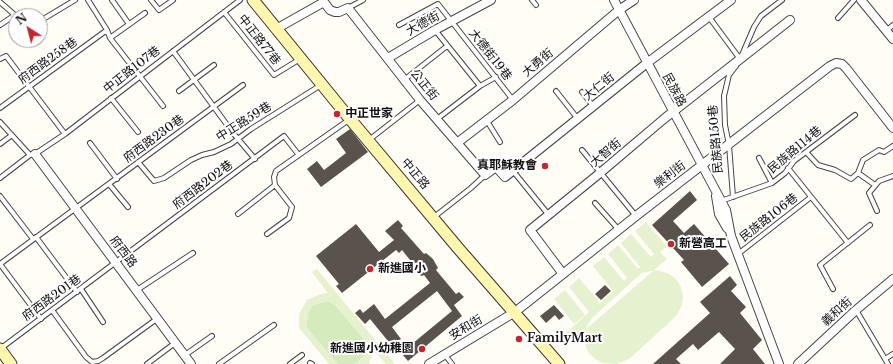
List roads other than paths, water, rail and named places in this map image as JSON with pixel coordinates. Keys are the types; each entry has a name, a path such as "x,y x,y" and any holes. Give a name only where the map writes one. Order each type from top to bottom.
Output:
{"street":[{"name":"中正路","path":"253,0 350,119 434,217 458,248 516,312 557,363"},
{"name":"大德街","path":"388,58 434,30 452,22 491,0"},
{"name":"民族路","path":"614,0 726,210 738,254 780,364"},
{"name":"大勇街","path":"458,143 513,100 619,10 634,0"},
{"name":"大仁街","path":"513,171 647,63 731,0"},
{"path":"861,0 893,40"},
{"path":"276,29 324,2 330,10 335,12 348,8"},
{"name":"公正街","path":"348,8 420,100 485,175"},
{"name":"民族路150巷","path":"740,59 790,20"},
{"name":"大智街","path":"563,274 530,230 673,112 740,59"},
{"name":"樂利街","path":"516,312 636,216 730,145 830,66 836,63 842,64 893,128"},
{"name":"府西路","path":"33,155 137,290 191,364"},
{"path":"485,175 496,167 505,177 513,171"},
{"name":"民族路","path":"715,190 719,214 732,236"},
{"name":"義和街","path":"798,364 856,310 893,279"},
{"name":"安和街","path":"429,364 516,312"},
{"path":"0,349 12,364"}],"lane":[{"path":"48,16 75,0"},
{"path":"88,0 107,30 110,38 163,106"},
{"path":"112,0 129,24"},
{"path":"151,0 159,10 173,0"},
{"name":"中正路107巷","path":"0,178 65,134 240,0"},
{"path":"348,8 363,0"},
{"path":"532,0 536,5"},
{"name":"民族路150巷","path":"733,197 730,145 725,125 724,96 729,75 740,59 754,27 761,16 782,0"},
{"path":"838,18 854,0"},
{"path":"0,2 8,9"},
{"name":"大德街19巷","path":"399,25 438,4 513,100"},
{"path":"110,38 145,12"},
{"name":"中正路77巷","path":"224,12 274,76 300,58"},
{"path":"709,17 740,59"},
{"path":"886,31 893,25"},
{"name":"府西路258巷","path":"0,108 107,30"},
{"path":"434,30 480,86"},
{"path":"404,80 447,46"},
{"path":"173,51 214,108 255,159"},
{"path":"0,59 6,56 65,134"},
{"path":"179,91 214,65"},
{"path":"437,119 480,86 496,78"},
{"name":"中正路59巷","path":"138,162 154,181 164,178 191,160 231,144 293,101 322,84"},
{"name":"府西路230巷","path":"0,264 244,86"},
{"path":"556,90 578,120"},
{"path":"582,92 594,107"},
{"path":"111,98 138,132"},
{"path":"369,140 420,100"},
{"name":"民族路114巷","path":"721,201 772,183 785,173 794,161 855,115"},
{"path":"267,234 289,218 292,207 275,185 274,177 276,171 298,154 350,119"},
{"path":"487,121 500,142"},
{"path":"0,122 33,155"},
{"path":"0,144 12,135"},
{"name":"府西路202巷","path":"116,263 284,136 298,154"},
{"path":"90,144 117,179"},
{"path":"806,152 818,165 834,170 851,179 858,173 863,160 879,150 884,152 893,146"},
{"path":"582,150 636,216"},
{"path":"759,158 772,183"},
{"name":"民族路106巷","path":"788,168 848,243"},
{"path":"513,171 548,214"},
{"path":"858,173 875,185"},
{"path":"434,217 485,175"},
{"path":"877,211 869,193 879,182 893,176"},
{"path":"109,184 128,207"},
{"path":"238,214 275,185"},
{"path":"0,196 103,322"},
{"name":"民族路106巷","path":"738,254 811,197"},
{"path":"595,203 619,230"},
{"path":"833,289 820,265 870,225"},
{"path":"137,290 193,252"},
{"name":"府西路201巷","path":"0,349 116,263"},
{"path":"0,264 41,319"},
{"path":"52,310 86,357 92,362 103,358 158,318"},
{"path":"856,310 888,364"},
{"path":"219,364 274,325"},
{"path":"185,355 212,336"},
{"path":"147,364 176,342"},
{"path":"886,359 893,354"},
{"path":"290,364 302,355"},
{"path":"445,355 452,364"}],"place":[{"name":"中正世家","path":"337,114"},
{"name":"真耶穌教會","path":"545,166"},
{"name":"新營高工","path":"671,244"},
{"name":"新進國小","path":"370,269"},
{"name":"FamilyMart","path":"519,339"},
{"name":"新進國小幼稚園","path":"422,349"}]}
